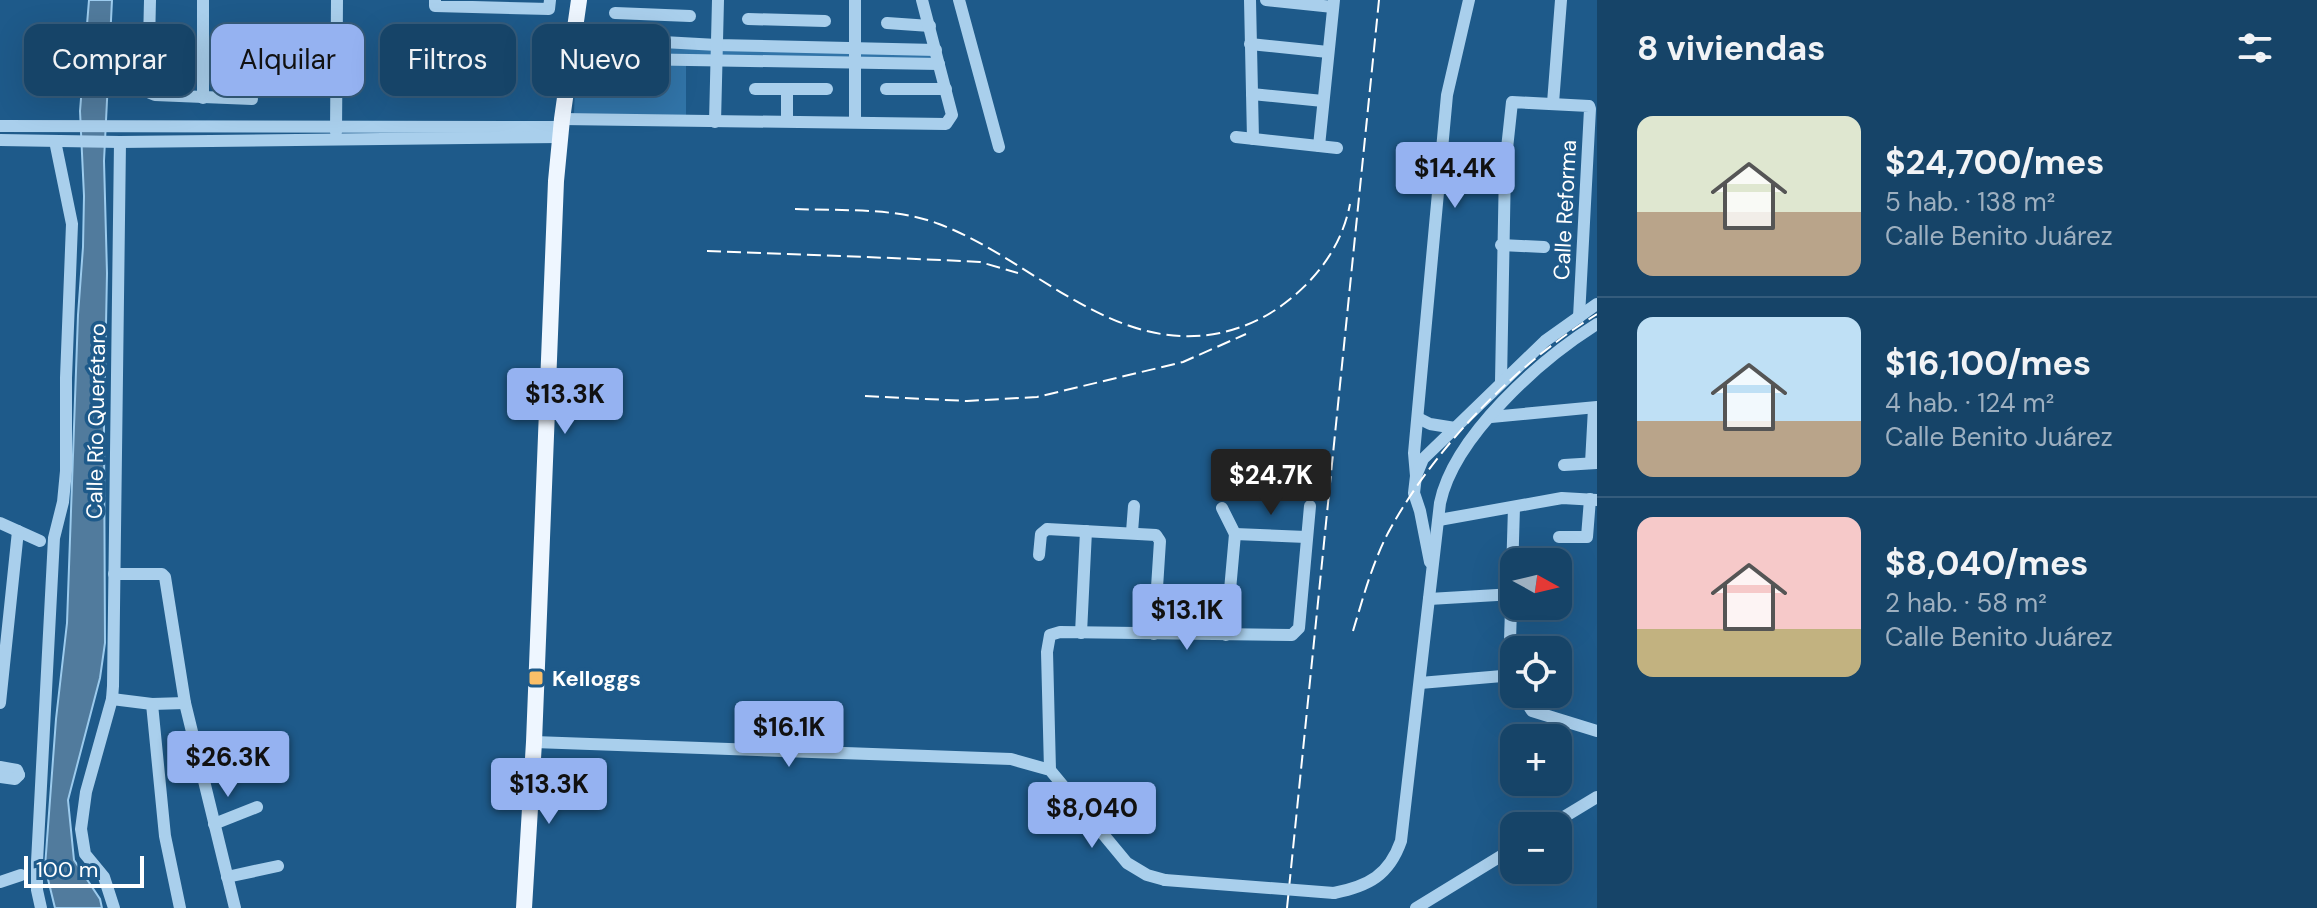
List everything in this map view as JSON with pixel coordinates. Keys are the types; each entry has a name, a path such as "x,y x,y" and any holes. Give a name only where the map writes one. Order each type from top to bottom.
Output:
{"main road":[{"path":"575,24 579,0"},
{"path":"524,908 534,742 549,319 565,96"}],"street":[{"path":"150,0 150,93 252,99"},
{"path":"203,0 203,98"},
{"path":"337,0 337,24"},
{"path":"435,0 435,6 549,9 550,0"},
{"path":"715,122 718,0"},
{"path":"855,0 855,122"},
{"path":"959,0 999,147"},
{"path":"1250,0 1253,139"},
{"path":"1266,0 1333,3 1319,146"},
{"path":"1432,573 1414,493 1414,453 1447,95 1469,0"},
{"path":"1501,382 1501,245 1512,102 1553,103 1561,0"},
{"path":"0,140 114,142 715,122 946,124 952,118 923,1"},
{"path":"615,13 690,16"},
{"path":"655,15 655,24"},
{"path":"748,19 825,21"},
{"path":"786,20 786,46"},
{"path":"887,23 930,26"},
{"path":"669,42 936,50"},
{"path":"1250,44 1328,52"},
{"path":"669,60 939,64"},
{"path":"755,89 827,89"},
{"path":"787,89 787,121"},
{"path":"886,89 946,89"},
{"path":"1252,94 1323,101"},
{"path":"336,96 336,133"},
{"name":"Calle Reforma","path":"1553,103 1589,106 1579,317"},
{"path":"0,126 336,133"},
{"path":"1236,137 1337,148"},
{"path":"41,908 37,890 37,862 54,538 63,502 66,471 72,224 55,141"},
{"name":"Calle Río Querétaro","path":"114,142 112,699 86,792 81,829 85,854 104,877 114,908"},
{"path":"1475,165 1505,167"},
{"path":"1501,245 1544,247"},
{"path":"1416,476 1423,459 1501,382 1545,341 1597,304"},
{"path":"534,742 1011,759 1050,770 1127,863 1147,875 1165,880 1334,893 1367,884 1395,859 1405,822 1443,490 1453,465 1491,417 1550,356 1597,324"},
{"path":"1491,417 1595,408 1594,463 1564,465"},
{"path":"1418,418 1430,424 1455,428"},
{"path":"1439,520 1562,498 1594,499 1587,537 1559,537"},
{"path":"1132,532 1134,506"},
{"path":"1050,770 1047,652 1050,635 1292,635 1299,628 1310,506"},
{"path":"1514,507 1514,548"},
{"path":"1222,508 1235,534 1226,635"},
{"path":"0,523 40,541"},
{"path":"1039,555 1041,534 1047,529 1156,535 1160,541 1154,634"},
{"path":"0,703 18,531"},
{"path":"1081,633 1086,531"},
{"path":"1235,534 1306,537"},
{"path":"114,574 162,574 165,577 185,703 235,908"},
{"path":"1429,599 1500,595"},
{"path":"1420,683 1500,676"},
{"path":"112,699 152,704 185,703"},
{"path":"152,704 165,836 180,908"},
{"path":"1530,708 1597,731"},
{"path":"0,767 17,770 19,775 15,779 0,777"},
{"path":"1572,812 1597,797"},
{"path":"214,824 257,807"},
{"path":"1416,908 1500,857"},
{"path":"227,877 278,866"},
{"path":"0,882 21,875"}],"shaded area":[{"path":"89,0 112,0 111,24 87,24"},
{"path":"669,44 935,53 936,60 669,56"},
{"path":"669,65 686,65 686,116 574,114 575,96 669,96"},
{"path":"81,96 107,96 104,161 107,273 105,643 100,678 68,800 74,860 100,899 102,908 55,908 45,867 67,623 83,247"}],"railway":[{"path":"1287,908 1379,0"},
{"path":"795,209 886,212 939,224 1108,317 1144,330 1181,336 1220,333 1237,328 1262,318 1285,303 1308,283 1327,260 1341,233 1350,204"},
{"path":"707,251 980,262 1018,273"},
{"path":"1353,631 1382,545 1428,470 1507,383 1597,314"},
{"path":"865,396 967,401 1037,397 1183,362 1246,334"}],"place":[{"name":"Kelloggs","path":"536,678"}]}
